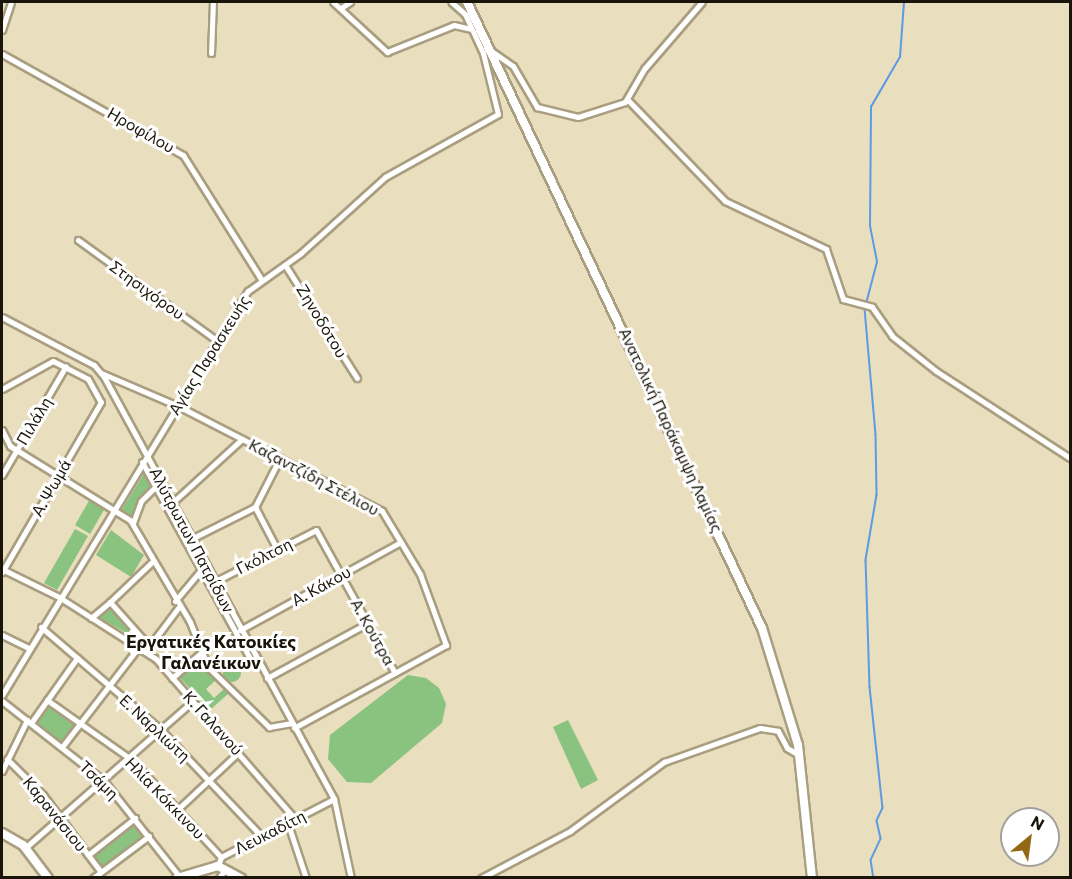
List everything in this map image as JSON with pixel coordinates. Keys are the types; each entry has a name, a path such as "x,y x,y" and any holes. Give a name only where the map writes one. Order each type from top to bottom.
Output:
{"main road":[{"name":"Ανατολική Παράκαμψη Λαμίας","path":"466,2 474,29 490,50 755,610 799,755 812,878"}],"street":[{"path":"2,30 11,2"},
{"path":"210,53 213,2"},
{"path":"333,2 387,52 448,27 474,29"},
{"path":"341,8 350,2"},
{"path":"451,2 474,29"},
{"path":"490,50 507,60 535,104 547,112 578,117 627,99 645,68 702,2"},
{"name":"Αγίας Παρασκευής","path":"2,695 216,340 261,279 285,265 386,177 498,114 498,98 474,29"},
{"name":"Ηροφίλου","path":"2,54 183,155 261,279"},
{"path":"627,99 725,201 826,249 843,299 872,307 892,336 936,371 1071,458"},
{"name":"Στησιχόρου","path":"78,240 216,340"},
{"name":"Ζηνοδότου","path":"285,265 357,378"},
{"path":"2,317 101,373"},
{"path":"2,390 48,362 66,366"},
{"name":"Α. Ψωμά","path":"2,571 101,402 88,380 66,366"},
{"name":"Πιλάλη","path":"2,476 66,366"},
{"name":"Καζαντζίδη Στέλιου","path":"101,373 178,406 382,511 424,583 446,645 395,673"},
{"name":"Αλύτρωτων Πατρίδων","path":"101,373 334,799 351,878"},
{"path":"2,430 17,449 116,506 133,523 178,608 190,622 213,672 266,725 273,729 293,726 395,673"},
{"path":"172,503 242,439"},
{"path":"191,539 255,507 280,458"},
{"path":"142,462 252,662"},
{"path":"133,523 141,501 156,486"},
{"path":"255,507 277,549"},
{"name":"Γκόλτση","path":"214,582 314,530"},
{"name":"Α. Κούτρα","path":"314,530 395,673"},
{"name":"Α. Κάκου","path":"240,630 401,542"},
{"path":"91,618 153,561"},
{"path":"175,601 201,570"},
{"name":"Κ. Γαλανού","path":"2,571 59,597 146,652 239,752 296,820"},
{"path":"110,602 149,646"},
{"path":"146,652 178,608"},
{"path":"267,678 368,623"},
{"name":"Ε. Ναρλιώτη","path":"42,627 160,729 262,837"},
{"path":"2,635 29,648"},
{"path":"62,747 138,648"},
{"path":"172,678 202,652"},
{"path":"2,771 29,721 77,658"},
{"name":"Ηλία Κόκκινου","path":"47,700 129,758 221,857"},
{"name":"Τσάμη","path":"2,701 104,781 149,836 178,877"},
{"path":"25,848 61,819 193,701"},
{"path":"481,878 570,831 664,762 760,728 778,731 787,748 799,755"},
{"path":"178,809 239,752"},
{"name":"Καρανάσιου","path":"7,759 61,819 101,872"},
{"name":"Λευκαδίτη","path":"178,877 222,867 221,857 334,799"},
{"path":"88,855 135,818"},
{"path":"288,824 306,878"},
{"path":"2,833 25,848 48,878"},
{"path":"93,878 149,836"},
{"path":"219,878 222,867 241,878"}],"green space":[{"path":"145,472 153,486 137,503 132,519 121,511"},
{"path":"90,499 105,508 90,534 75,525"},
{"path":"75,529 88,536 57,590 44,583"},
{"path":"111,530 144,555 131,577 96,555"},
{"path":"107,606 111,607 146,644 98,617"},
{"path":"199,663 216,680 206,689 214,698 224,689 229,693 210,710 180,678"},
{"path":"232,664 238,667 241,673 238,679 232,682 226,679 223,673 226,667"},
{"path":"408,675 426,678 439,688 446,704 442,723 371,783 347,782 328,759 330,735"},
{"path":"48,702 77,723 63,743 34,721"},
{"path":"568,720 598,780 581,789 553,727"},
{"path":"134,821 146,835 103,868 92,854"}],"waterway":[{"path":"866,304 877,262 870,226 871,107 900,57 904,2"},
{"path":"865,309 876,435 877,495 866,560 870,687 883,808 877,821 881,839 871,860 874,878"}],"district":[{"name":"Εργατικές Κατοικίες Γαλανέικων","path":"211,652"}]}
